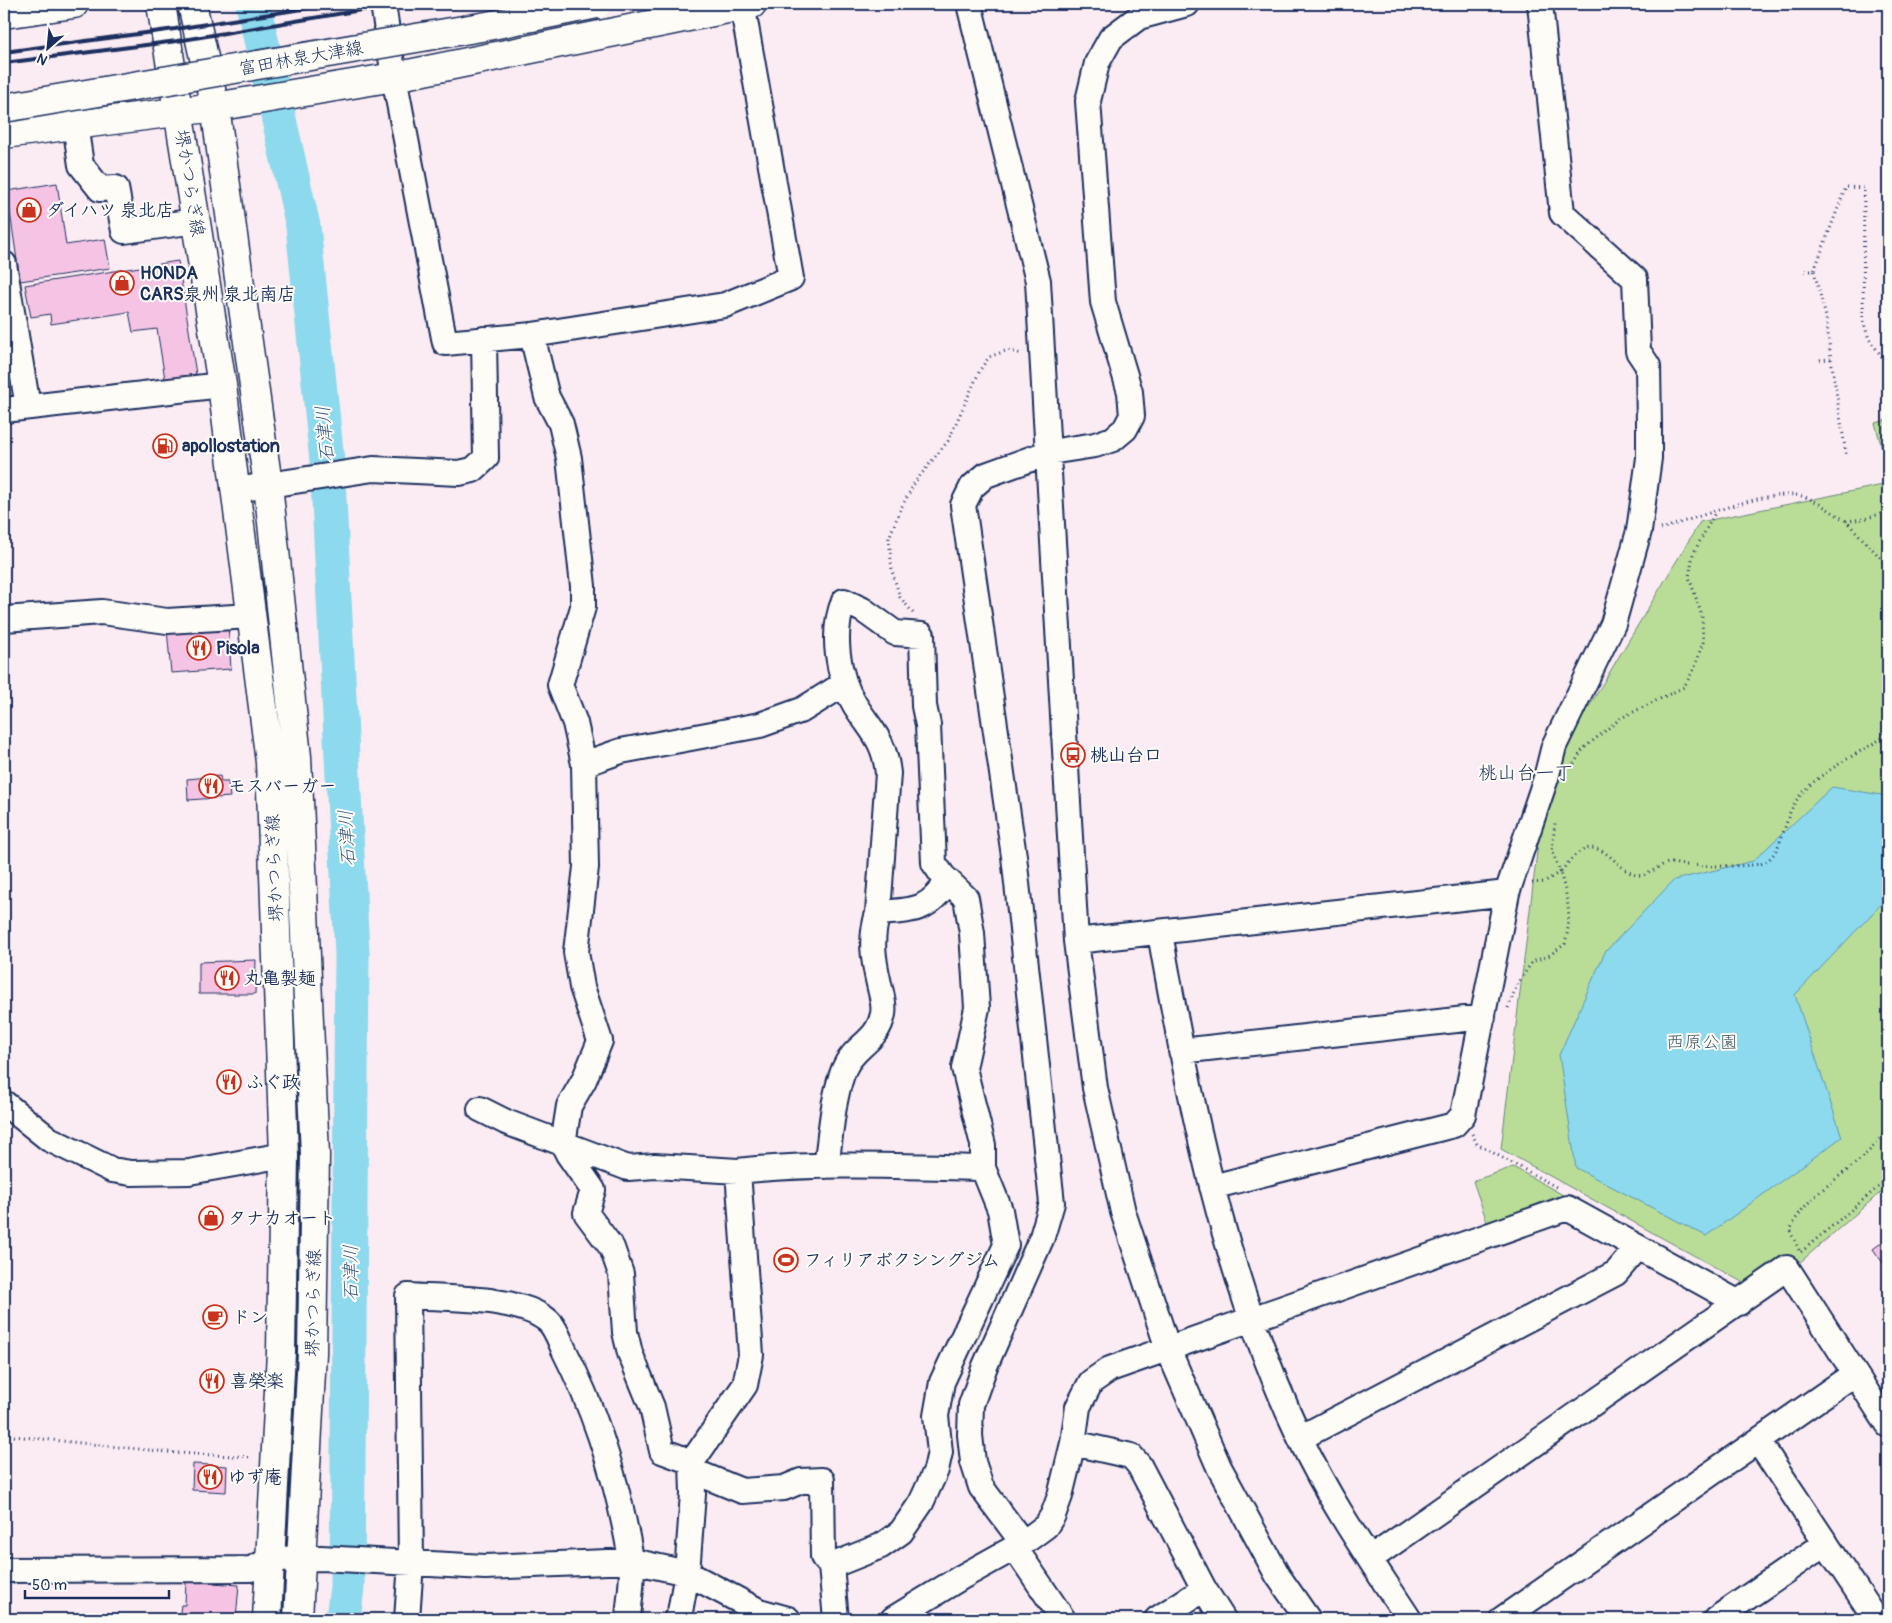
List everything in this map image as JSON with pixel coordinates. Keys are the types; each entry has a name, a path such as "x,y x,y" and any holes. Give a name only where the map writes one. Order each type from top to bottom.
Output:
{"main road":[{"path":"4,14 74,4"},
{"name":"堺かつらぎ線","path":"161,4 222,384 270,762 284,1155 281,1352 272,1559 267,1619"},
{"name":"堺かつらぎ線","path":"192,4 224,106 280,483 297,756 314,1155 312,1353 315,1558 298,1619"},
{"name":"富田林泉大津線","path":"4,108 478,28 596,4"},
{"path":"4,134 224,106 394,78 745,5"}],"street":[{"path":"383,4 394,78 444,343 532,335 725,306 791,278 745,5"},
{"path":"969,4 1038,282 1050,452 1076,941 1095,1088 1123,1212 1168,1349 1219,1467 1278,1576 1308,1619"},
{"path":"1064,1619 981,1487 973,1462 970,1435 972,1406 985,1366 1042,1237 1052,1203 1014,856 963,505 972,487 986,475 1050,452 1095,445 1113,439 1125,429 1132,416 1130,392 1103,302 1088,101 1097,64 1112,38 1139,16 1187,4"},
{"path":"1212,1187 1454,1124 1463,1114 1495,1015 1506,894 1546,778 1554,746 1613,624 1639,532 1649,458 1649,425 1648,366 1638,351 1635,279 1562,213 1540,4"},
{"path":"75,124 81,165 100,190 116,188 124,231 196,221"},
{"path":"4,264 28,407"},
{"path":"532,335 547,397 561,424 569,458 583,600 560,685 575,723 584,764 586,867 576,952 582,987 600,1041 584,1080 569,1106 564,1144 568,1154 593,1190 586,1213 612,1248 621,1274 625,1332 630,1352 652,1407 662,1451 742,1491 784,1488 801,1481 822,1480 823,1557 832,1566 836,1619"},
{"path":"236,490 373,469 459,473 473,470 486,458 484,339"},
{"path":"4,410 222,384"},
{"path":"826,1166 837,1091 844,1067 855,1052 874,1036 881,1025 884,1009 874,962 872,932 878,913 888,773 886,754 844,684 837,641 838,616 844,601 863,610 895,633 922,635 924,706 928,725 934,863 948,881 966,898 972,933 977,1008 964,1068 983,1145 983,1168 1000,1210 1006,1245 942,1382 936,1416 940,1452 936,1470 921,1503 901,1532 881,1546 832,1566"},
{"path":"4,619 102,612 167,621 250,616"},
{"path":"584,764 621,750 760,724 802,710 844,684"},
{"path":"878,913 914,910 936,899 948,881"},
{"path":"1076,941 1506,894"},
{"path":"1160,933 1181,1051 1212,1187 1252,1320 1300,1438 1370,1559 1409,1619"},
{"path":"1181,1051 1495,1015"},
{"path":"4,1104 48,1139 112,1170 131,1173 189,1172 284,1155"},
{"path":"480,1109 506,1122 628,1168 655,1166 738,1171 826,1166 983,1168"},
{"path":"676,1619 680,1612 687,1573 693,1494 692,1467 745,1385 751,1355 738,1171"},
{"path":"894,1619 1019,1546 1046,1526 1053,1515 1073,1443 1078,1407 1091,1382 1110,1369 1567,1208 1739,1303"},
{"path":"1300,1438 1616,1273 1638,1247"},
{"path":"1370,1559 1739,1303 1794,1260 1854,1374 1888,1425"},
{"path":"406,1619 411,1563 408,1296 512,1304 530,1310 549,1321 573,1368 596,1422 618,1499 632,1561 628,1619"},
{"path":"1502,1619 1854,1374"},
{"path":"1758,1441 1876,1619"},
{"path":"1073,1443 1131,1456 1139,1465 1204,1589 1223,1619"},
{"path":"1716,1619 1826,1544"},
{"path":"4,1570 251,1569 272,1559 315,1558 485,1567 632,1561 687,1573 759,1615 788,1619"},
{"path":"1157,1619 1204,1589"}],"path":[{"path":"1846,454 1826,317 1814,271 1846,187 1864,188 1863,322 1870,338 1888,364"},
{"path":"1805,271 1814,271"},
{"path":"922,635 920,622 900,597 892,571 889,538 901,508 915,482 948,441 980,370 989,357 1008,350 1043,361"},
{"path":"1816,360 1831,359"},
{"path":"1639,532 1651,532 1775,496 1796,495 1817,503 1846,521 1887,565"},
{"path":"1888,508 1886,512 1883,552 1888,576"},
{"path":"1568,772 1584,748 1620,718 1684,687 1695,667 1703,642 1702,616 1694,597 1689,577 1693,554 1716,512"},
{"path":"1846,521 1864,519 1886,512"},
{"path":"1529,883 1544,882 1560,872 1578,853 1587,849 1607,852 1628,872 1638,875 1652,872 1667,863 1686,865 1762,864 1774,854 1792,807 1801,793 1814,781 1882,738 1888,732"},
{"path":"1495,1015 1511,996 1532,962 1550,955 1565,944 1570,925 1568,899 1552,851 1556,814"},
{"path":"1794,1260 1795,1245 1790,1231 1794,1219 1805,1204 1835,1181 1873,1145 1888,1125"},
{"path":"1471,1132 1477,1144 1563,1191"},
{"path":"1794,1260 1888,1179"},
{"path":"4,1435 177,1454 276,1458"}],"green space":[{"path":"1888,420 1888,470 1875,423"},
{"name":"西原公園","path":"1888,484 1888,1186 1798,1264 1790,1256 1751,1287 1501,1149 1546,778 1700,522"},
{"path":"1513,1167 1563,1195 1487,1222 1473,1181"}],"water":[{"path":"1832,787 1888,796 1888,897 1795,995 1842,1137 1706,1236 1576,1168 1559,1055 1605,952 1674,880 1753,861"}],"building":[{"path":"57,183 66,245 105,239 110,268 20,281 7,191"},
{"path":"178,261 196,374 165,379 157,329 133,332 129,312 51,324 50,314 31,317 25,285"},
{"path":"228,624 231,669 171,673 167,629"},
{"path":"220,776 221,782 228,782 230,797 188,800 187,779"},
{"name":"丸亀製麺","path":"256,960 255,994 199,994 199,962"},
{"path":"1888,1238 1888,1270 1873,1249"},
{"path":"193,1464 227,1466 226,1492 192,1490"},
{"path":"186,1581 239,1585 236,1619 179,1619 181,1605 185,1605"}],"waterway":[{"name":"石津川","path":"253,4 303,226 327,461 352,953 347,1587 343,1619"}],"railway":[{"path":"4,52 175,29 334,4"},
{"path":"4,63 177,41 397,4"}],"place":[{"name":"ダイハツ 泉北店","path":"29,210"},
{"name":"HONDA CARS泉州 泉北南店","path":"122,283"},
{"name":"apollostation","path":"165,446"},
{"name":"Pisola","path":"199,648"},
{"name":"桃山台口","path":"1073,755"},
{"name":"モスバーガー","path":"211,786"},
{"name":"丸亀製麺","path":"227,978"},
{"name":"ふぐ政","path":"229,1082"},
{"name":"タナカオート","path":"211,1218"},
{"name":"フィリアボクシングジム","path":"786,1260"},
{"name":"ドン","path":"215,1317"},
{"name":"喜榮楽","path":"212,1381"},
{"name":"ゆず庵","path":"210,1477"}],"district":[{"name":"桃山台一丁","path":"1526,772"}]}
